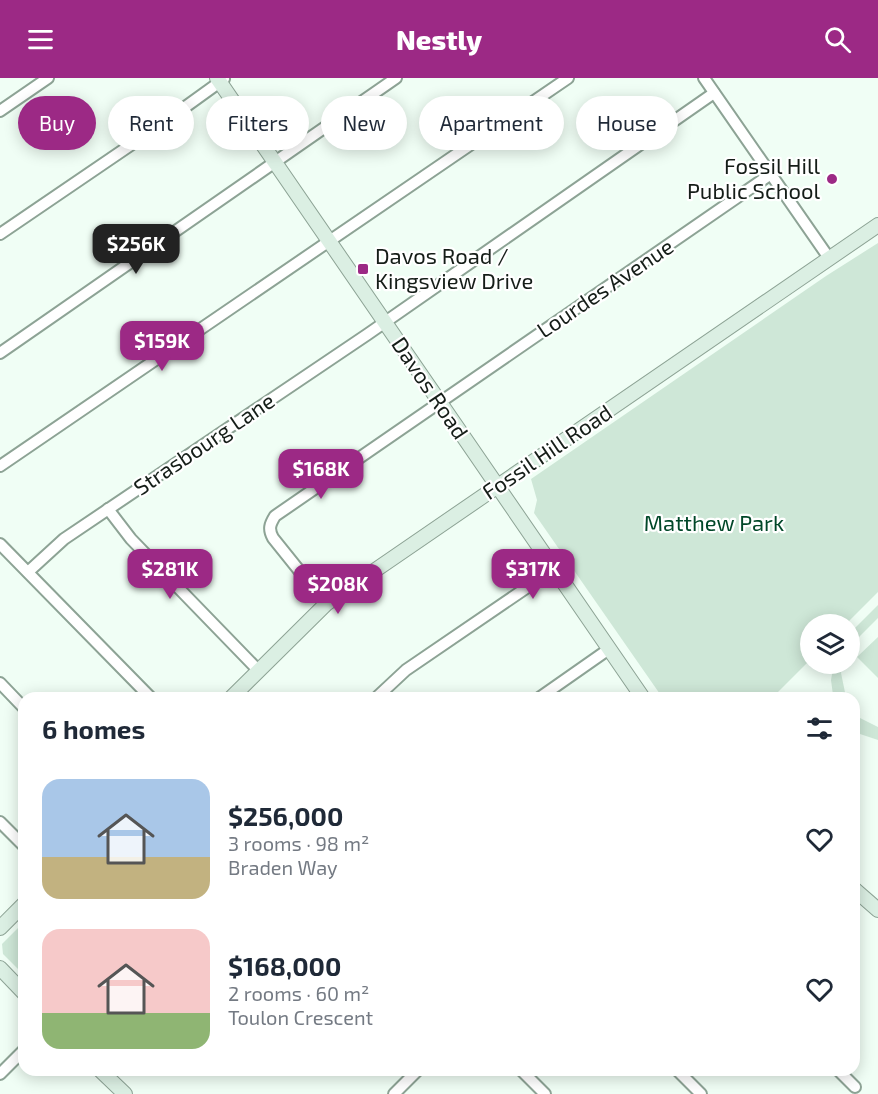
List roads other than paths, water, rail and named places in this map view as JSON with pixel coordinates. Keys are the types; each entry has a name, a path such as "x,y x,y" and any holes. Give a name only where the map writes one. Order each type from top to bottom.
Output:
{"street":[{"path":"0,111 48,78"},
{"path":"0,353 396,78"},
{"path":"0,466 568,78"},
{"path":"704,78 829,258"},
{"path":"0,234 163,123 220,79"},
{"name":"Davos Road","path":"220,79 274,162 639,692"},
{"name":"Strasbourg Lane","path":"28,572 57,544 108,508 385,322 714,93"},
{"name":"Lourdes Avenue","path":"326,604 273,538 270,525 275,516 771,174"},
{"name":"Fossil Hill Road","path":"237,692 326,604 878,225"},
{"path":"108,508 131,539 258,670"},
{"path":"0,544 146,692"},
{"path":"382,692 406,670 554,569"},
{"path":"548,692 609,649"},
{"path":"0,683 18,702"},
{"path":"0,822 18,840"},
{"path":"860,895 878,910"},
{"path":"0,928 18,910"},
{"path":"0,968 18,987"},
{"path":"0,1074 18,1056"},
{"path":"105,1076 121,1093"},
{"path":"393,1094 406,1090 414,1076"},
{"path":"527,1076 545,1094"},
{"path":"682,1076 701,1094"},
{"path":"844,1076 855,1087"}],"place":[{"name":"Fossil Hill Public School","path":"832,179"},
{"name":"Davos Road / Kingsview Drive","path":"363,269"}],"park label":[{"name":"Matthew Park","path":"714,523"}]}
